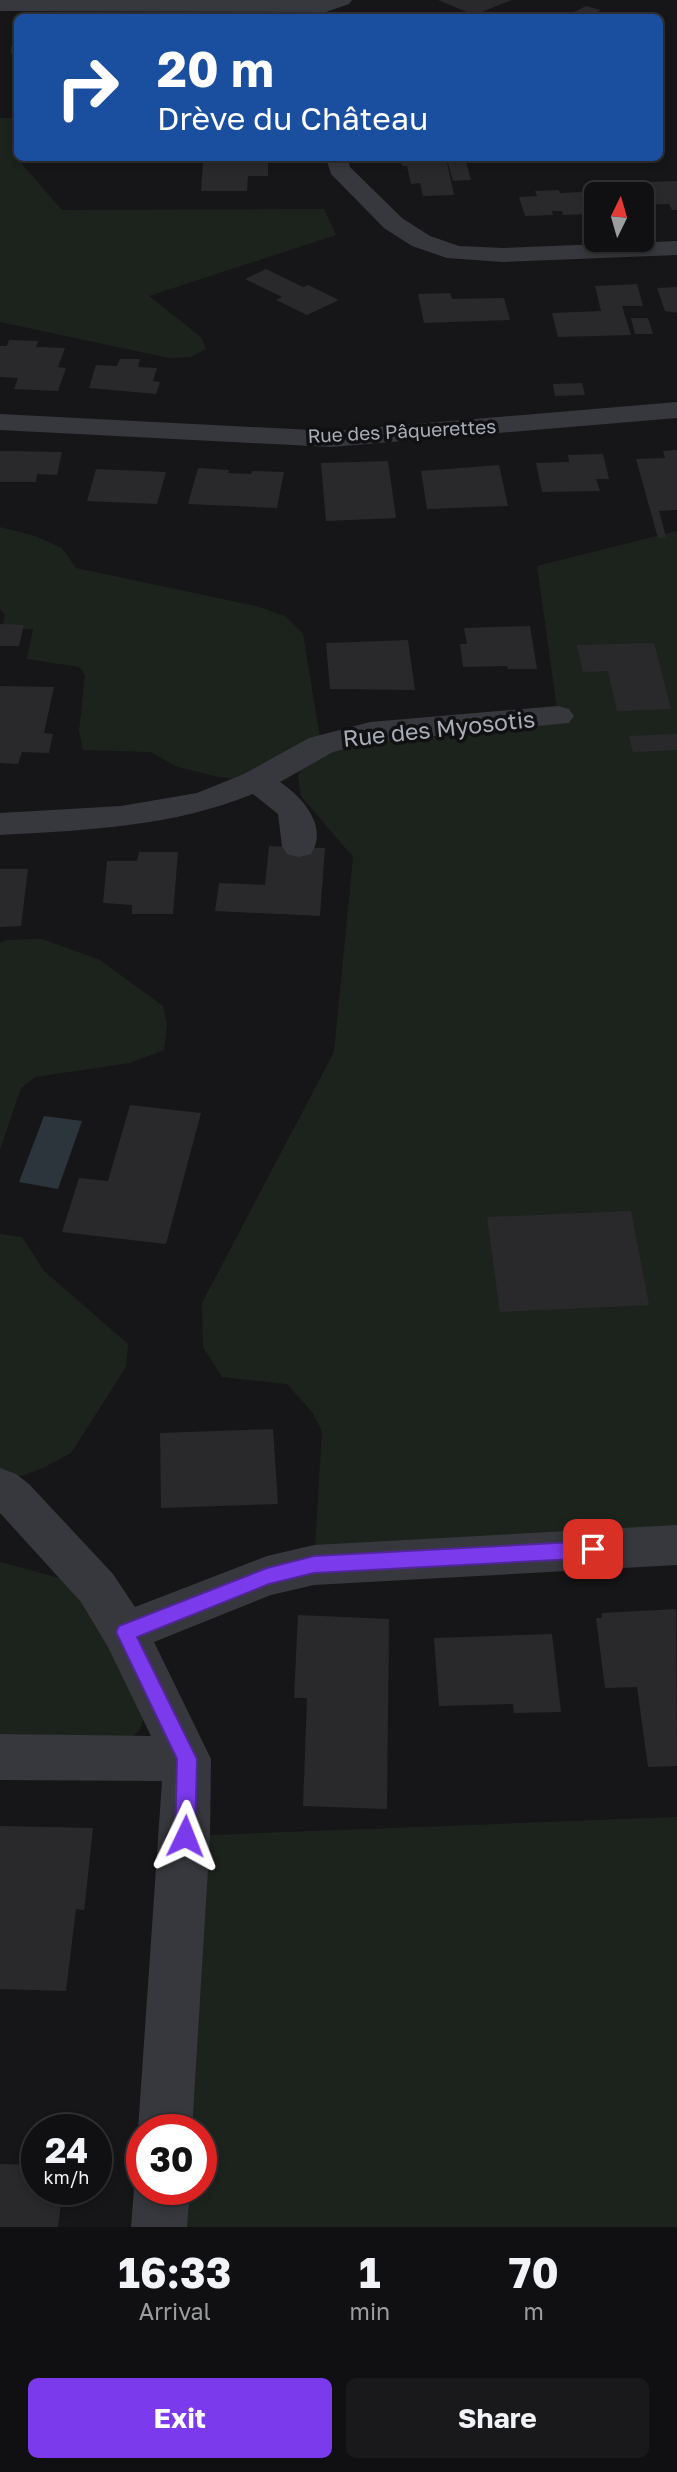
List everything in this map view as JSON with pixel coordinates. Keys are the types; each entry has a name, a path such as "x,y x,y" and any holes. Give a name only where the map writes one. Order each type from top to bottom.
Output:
{"street":[{"path":"0,5 334,8"},
{"path":"338,161 339,169 393,223 421,241 456,253 503,256 677,248"},
{"name":"Rue des Pâquerettes","path":"0,422 331,439 677,410"},
{"name":"Rue des Myosotis","path":"0,824 151,813 204,802 256,781 309,751 352,735 558,716"},
{"path":"256,781 295,812 300,824 299,846"},
{"path":"0,1487 13,1497 97,1588 125,1632 187,1759 185,1836 166,2114"},
{"path":"125,1632 267,1576 314,1565 677,1545"},
{"path":"0,1757 187,1759"},
{"path":"159,2227 161,2205"}],"shaded area":[{"path":"0,118 14,118 14,161 19,161 62,210 324,209 336,235 149,296 202,338 206,349 191,357 169,358 0,322"},
{"path":"0,527 35,536 62,548 76,568 256,606 285,616 303,634 321,744 558,716 537,566 677,531 677,1545 314,1565 322,1431 312,1412 287,1384 222,1377 203,1347 202,1303 334,1052 353,857 301,796 298,777 302,765 256,781 218,777 178,767 150,752 83,750 79,731 85,675 79,667 27,659 33,629 2,628 5,615 0,609"},
{"path":"42,939 100,960 163,1006 167,1025 164,1050 130,1063 35,1077 21,1088 0,1150 0,943 6,940"},
{"path":"44,1116 82,1121 58,1189 19,1182"},
{"path":"0,1234 22,1237 44,1271 128,1344 126,1367 71,1453 43,1468 0,1484"},
{"path":"0,1562 97,1588 146,1712 140,1729 115,1756 0,1757"},
{"path":"677,1817 677,2227 159,2227 161,2205 217,2205 217,2114 166,2114 185,1836"}],"building":[{"path":"438,0 512,0 477,14"},
{"path":"586,6 601,10 593,14 574,12"},
{"path":"14,38 14,54 11,54"},
{"path":"401,161 447,161 454,195 423,196 420,183 411,184 407,166 402,166"},
{"path":"203,162 268,162 268,176 248,176 247,191 201,191"},
{"path":"466,162 471,180 453,181 448,163"},
{"path":"677,181 677,210 672,210 669,204 654,205 654,182 650,182"},
{"path":"535,191 582,192 584,214 563,215 562,211 552,211 553,215 525,216 519,197 537,196"},
{"path":"266,269 303,287 308,285 339,300 307,315 276,300 282,297 245,279"},
{"path":"637,284 643,306 622,306 631,335 558,337 552,313 601,311 595,286"},
{"path":"677,287 677,313 665,311 657,288"},
{"path":"450,293 452,299 504,298 510,320 424,323 418,294"},
{"path":"631,318 648,318 653,334 635,334"},
{"path":"9,340 38,341 36,347 65,348 58,367 66,368 58,391 14,389 18,378 0,377 0,346 7,346"},
{"path":"120,359 140,359 138,367 157,368 153,381 160,382 156,394 89,388 96,365 117,366"},
{"path":"582,383 585,395 555,396 553,384"},
{"path":"677,450 677,510 659,511 666,537 658,538 636,459 665,458 663,451"},
{"path":"0,451 62,452 57,475 37,474 36,482 0,482"},
{"path":"603,454 609,479 596,479 600,491 542,492 536,463 569,462 568,455"},
{"path":"388,461 396,518 326,521 321,463"},
{"path":"499,465 508,506 427,509 421,471"},
{"path":"198,468 229,470 228,473 284,472 277,508 188,504"},
{"path":"96,469 166,472 157,504 87,501"},
{"path":"0,624 24,625 19,646 0,646"},
{"path":"530,626 537,669 508,669 507,666 463,667 460,644 467,644 464,628"},
{"path":"408,640 415,690 330,689 326,643"},
{"path":"654,643 671,709 617,711 608,671 583,672 577,645"},
{"path":"0,686 54,687 44,733 53,734 49,753 22,752 18,764 0,763"},
{"path":"677,734 677,750 633,752 629,736"},
{"path":"269,846 325,848 320,916 215,911 219,883 265,885"},
{"path":"139,852 178,852 173,914 132,914 132,905 103,903 107,861 137,861"},
{"path":"0,869 28,869 21,926 0,927"},
{"path":"130,1105 201,1113 166,1244 62,1232 79,1178 108,1181"},
{"path":"631,1211 649,1305 500,1312 487,1217"},
{"path":"273,1429 278,1504 161,1508 160,1433"},
{"path":"676,1609 677,1766 648,1767 637,1687 605,1688 596,1618 602,1618 602,1613"},
{"path":"298,1615 389,1619 387,1809 303,1806 307,1698 294,1698"},
{"path":"552,1634 561,1712 514,1713 513,1704 439,1706 434,1638"},
{"path":"0,1826 93,1828 84,1910 76,1909 66,1991 0,1989"},
{"path":"0,2164 21,2165 21,2205 61,2205 58,2227 0,2227"}],"route":[{"path":"185,1836 187,1759 125,1632 267,1576 314,1565 593,1549"}]}
